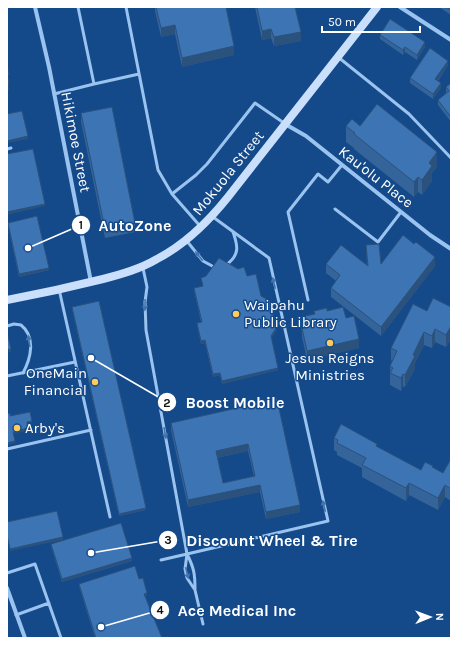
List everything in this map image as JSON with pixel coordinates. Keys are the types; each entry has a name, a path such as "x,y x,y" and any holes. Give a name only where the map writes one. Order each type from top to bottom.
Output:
{"street":[{"name":"Hikimoe Street","path":"35,7 54,94 91,282"},
{"name":"Mokuola Street","path":"7,300 126,273 157,260 186,240 212,216 377,7"},
{"path":"400,7 451,40"},
{"name":"Kau'olu Place","path":"285,124 306,136 430,235 451,249"},
{"path":"7,588 25,638"}],"lane":[{"path":"78,7 94,84"},
{"path":"126,7 158,170 172,194 201,227"},
{"path":"338,57 409,114 451,158"},
{"path":"54,94 139,74"},
{"path":"172,194 207,164 255,103 285,124"},
{"path":"7,149 12,148"},
{"path":"308,300 288,212 318,174 328,182 342,165"},
{"path":"335,209 378,242 401,212"},
{"path":"161,560 328,521 269,258 212,216"},
{"path":"226,265 233,260 236,254 237,247 233,232"},
{"path":"186,240 203,261 214,267"},
{"path":"143,266 147,287 145,302 146,330 187,554 193,566 195,575 194,590"},
{"path":"59,289 110,517"},
{"path":"7,326 14,324 21,325 28,333 30,353 28,363 23,373"},
{"path":"7,376 75,362"},
{"path":"7,449 91,430"},
{"path":"187,554 185,568 187,578 194,590 203,624"},
{"path":"7,573 35,564 61,638"},
{"path":"16,615 49,603"}],"building":[{"path":"156,7 226,7 234,46 182,58 175,25 161,28"},
{"path":"257,7 295,7 301,32 274,37 271,29 262,31"},
{"path":"390,19 425,42 417,55 405,47 403,50 380,35"},
{"path":"430,48 448,61 435,79 441,83 433,94 410,78"},
{"path":"451,83 451,117 438,100 449,91 446,87"},
{"path":"377,104 437,152 429,163 432,166 422,180 418,177 414,182 346,126 352,119 360,126"},
{"path":"112,107 135,223 105,229 81,113"},
{"path":"22,111 28,136 7,141 7,114"},
{"path":"33,149 45,204 7,212 7,154"},
{"path":"37,216 49,268 19,274 8,223"},
{"path":"403,235 414,244 416,242 435,257 381,327 331,288 340,275 326,264 341,245 368,266 366,245 379,244 381,264"},
{"name":"Waipahu Public Library","path":"219,258 238,269 244,267 247,276 256,274 261,296 270,301 276,328 271,336 278,368 222,381 220,373 213,374 205,340 201,341 197,323 202,322 194,288 203,286 201,278 206,276"},
{"path":"433,298 451,307 451,326 446,335 435,329 432,336 424,332 413,355 415,356 405,375 403,374 401,378 390,373 393,368 390,366 397,351 391,348 413,304 427,311"},
{"path":"99,301 146,508 119,514 72,307"},
{"name":"Jesus Reigns Ministries","path":"343,307 346,318 354,316 359,339 307,351 301,317 315,314 314,311 327,308 327,311"},
{"path":"7,332 11,349 7,350"},
{"path":"277,399 300,505 266,512 260,485 188,500 171,423","holes":["248,444 255,476 223,483 216,451"]},
{"name":"Arby's","path":"30,412 32,421 27,422 28,428 13,432 15,441 7,443 7,414 10,413 10,416"},
{"path":"341,424 377,444 376,446 421,470 425,462 443,473 451,459 451,489 445,485 438,498 409,483 406,488 362,465 366,458 337,443 338,440 334,438"},
{"path":"57,511 63,537 10,549 7,535 7,522"},
{"path":"121,523 132,558 62,579 51,544"},
{"path":"135,566 139,579 143,578 147,593 144,594 162,638 96,638 79,584"}],"place":[{"name":"AutoZone","path":"28,248"},
{"name":"Waipahu Public Library","path":"236,314"},
{"name":"Jesus Reigns Ministries","path":"330,343"},
{"name":"Boost Mobile","path":"91,358"},
{"name":"OneMain Financial","path":"95,382"},
{"name":"Arby's","path":"17,428"},
{"name":"Discount Wheel & Tire","path":"91,553"},
{"name":"Ace Medical Inc","path":"101,627"}]}
